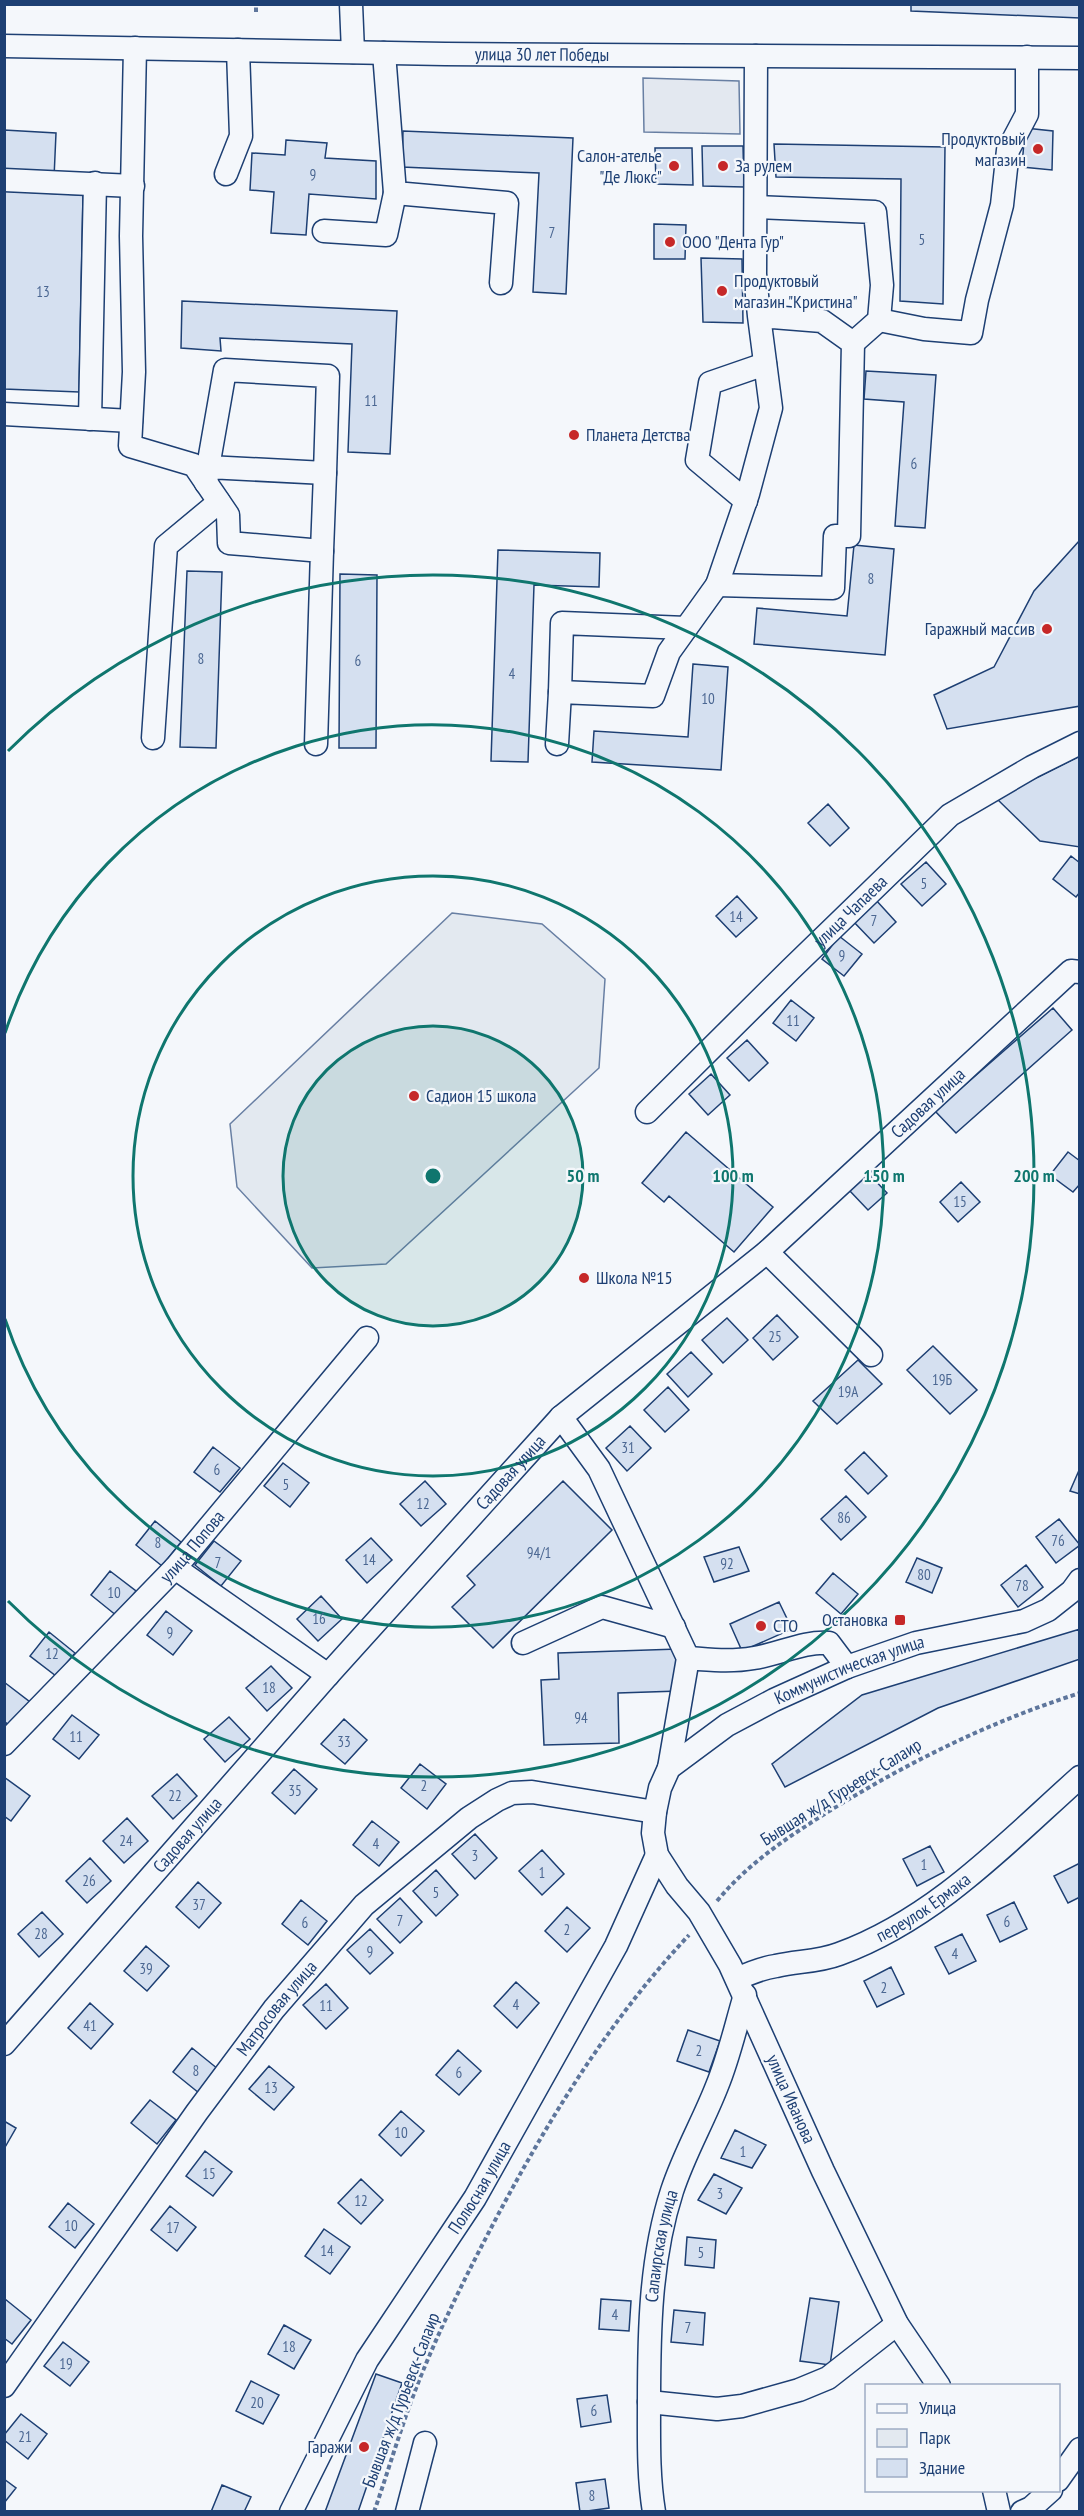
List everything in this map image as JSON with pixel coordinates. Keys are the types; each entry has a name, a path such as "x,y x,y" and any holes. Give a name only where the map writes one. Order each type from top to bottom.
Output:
{"street":[{"path":"351,4 353,52"},
{"name":"улица 30 лет Победы","path":"4,46 384,53 1080,58"},
{"path":"135,48 132,186 134,372 130,446 194,465 207,475 219,502 228,515 229,543 321,551"},
{"path":"226,174 241,136 238,50"},
{"path":"324,231 386,235 395,193 384,53"},
{"path":"560,692 653,696 669,652 717,585 746,501 771,408 755,274 756,56"},
{"path":"879,320 924,329 971,333 977,300 1002,205 1008,150 1026,114 1027,57"},
{"path":"4,180 132,186"},
{"path":"90,419 95,183"},
{"path":"395,193 507,203 501,283"},
{"path":"717,585 833,588 835,536 849,536 854,343 879,320 882,285 875,212 756,207"},
{"path":"759,315 822,321 854,343"},
{"path":"746,501 697,460 710,383 765,364"},
{"path":"207,475 225,370 328,376 316,744"},
{"path":"4,414 131,421"},
{"path":"207,475 325,473"},
{"path":"153,738 166,546 219,502"},
{"path":"557,744 562,623 686,628"},
{"name":"улица Чапаева","path":"647,1112 951,815 1032,767 1080,743"},
{"name":"Садовая улица","path":"4,2044 327,1675 561,1417 768,1252 1077,966"},
{"path":"768,1252 871,1355"},
{"name":"улица Попова","path":"4,1744 175,1568 367,1338"},
{"path":"561,1417 599,1469 688,1658 669,1768 660,1788 654,1812"},
{"path":"175,1568 327,1675"},
{"name":"Коммунистическая улица","path":"669,1768 727,1725 774,1700 847,1667 916,1643 1024,1622 1048,1610 1072,1591 1080,1580"},
{"path":"523,1643 602,1607 674,1628"},
{"path":"688,1658 720,1661 754,1658 812,1642 829,1643 847,1667"},
{"name":"переулок Ермака","path":"741,1987 759,1969 812,1962 839,1954 915,1917 965,1880 1080,1777"},
{"name":"Матросовая улица","path":"4,2386 204,2103 274,2009 364,1905 469,1818 512,1793 532,1792 654,1812"},
{"name":"улица Иванова","path":"654,1812 653,1833 657,1855 702,1919 741,1987 823,2171 897,2324 938,2384"},
{"name":"Полюсная улица","path":"291,2511 367,2360 475,2198 616,1946 657,1855"},
{"name":"Салаирская улица","path":"654,2511 649,2480 649,2351 654,2277 672,2192 685,2156 718,2085 741,1987"},
{"path":"649,2402 717,2409 742,2406 799,2390 828,2378 897,2324"},
{"path":"407,2511 425,2443"},
{"path":"1060,2479 1080,2449"},
{"path":"994,2492 999,2511"},
{"path":"1022,2511 1030,2508 1049,2492"}],"path":[{"path":"256,4 256,12"},
{"name":"Бывшая ж/д Гурьевск-Салаир","path":"374,2511 424,2368 448,2312 518,2178 597,2048 657,1968 722,1895 769,1850 856,1795 949,1743 1080,1693"}],"green space":[{"name":"Садион 15 школа","path":"452,913 542,924 605,979 599,1068 386,1264 312,1268 237,1187 230,1124"}],"shaded area":[{"path":"643,78 739,81 740,134 644,132"}],"building":[{"path":"911,4 1080,4 1080,18 911,11"},
{"name":"Продуктовый магазин","path":"1025,128 1053,131 1052,170 1022,167"},
{"path":"4,130 56,133 54,178 4,176"},
{"path":"403,131 573,138 566,294 533,292 539,173 402,167"},
{"path":"286,140 327,143 325,158 376,161 376,199 309,194 306,235 271,233 274,192 250,190 252,153 285,155"},
{"path":"774,144 945,147 943,304 900,301 901,179 776,177"},
{"name":"За рулем","path":"702,146 743,146 744,187 703,186"},
{"name":"Салон-ателье \"Де Люкс\"","path":"655,148 692,148 693,185 656,184"},
{"path":"4,191 83,195 79,392 4,389"},
{"name":"ООО \"Дента Гур\"","path":"654,224 686,225 685,259 654,259"},
{"name":"Продуктовый магазин \"Кристина\"","path":"701,258 742,259 743,323 703,322"},
{"path":"182,301 397,311 390,454 348,452 352,344 220,338 221,351 181,348"},
{"path":"866,371 936,375 925,528 895,526 904,402 864,399"},
{"name":"Гаражный массив","path":"1080,540 1080,706 947,729 934,695 994,667 1034,591"},
{"path":"854,545 894,549 885,655 754,644 757,608 847,616"},
{"path":"498,550 600,553 599,587 534,585 528,762 491,761"},
{"path":"187,571 222,572 216,748 180,747"},
{"path":"340,574 377,575 376,748 339,748"},
{"path":"693,664 728,667 721,770 592,762 594,731 688,737"},
{"path":"1080,756 1080,847 1040,841 996,798"},
{"path":"828,804 849,828 830,846 808,823"},
{"path":"1071,856 1080,863 1080,892 1076,897 1053,879"},
{"path":"926,862 946,884 922,906 901,884"},
{"path":"737,896 757,918 736,937 716,916"},
{"path":"875,899 896,922 874,943 852,920"},
{"path":"839,936 862,954 844,976 822,959"},
{"path":"791,1000 814,1018 796,1041 773,1023"},
{"path":"1053,1008 1072,1030 956,1133 935,1111"},
{"path":"747,1040 768,1063 749,1081 727,1058"},
{"path":"711,1074 730,1095 708,1115 689,1094"},
{"path":"686,1132 773,1207 734,1252 669,1196 664,1202 642,1183"},
{"path":"1068,1152 1080,1161 1080,1184 1073,1192 1050,1175"},
{"path":"868,1173 887,1193 868,1210 849,1190"},
{"path":"961,1182 980,1202 958,1222 940,1202"},
{"path":"777,1315 798,1337 773,1360 753,1338"},
{"path":"727,1318 748,1340 723,1363 702,1340"},
{"path":"933,1346 977,1390 950,1414 907,1370"},
{"path":"691,1352 712,1374 688,1397 667,1374"},
{"path":"858,1360 882,1384 837,1424 813,1401"},
{"path":"668,1387 689,1410 665,1432 644,1410"},
{"path":"630,1426 651,1448 627,1471 606,1448"},
{"path":"213,1447 240,1468 220,1492 194,1472"},
{"path":"864,1452 887,1476 868,1494 845,1470"},
{"path":"283,1463 309,1483 290,1507 264,1486"},
{"path":"1080,1468 1080,1494 1070,1491"},
{"path":"425,1481 446,1504 421,1526 400,1504"},
{"path":"563,1481 612,1530 493,1648 452,1607 475,1585 467,1576"},
{"path":"846,1496 866,1517 841,1540 821,1519"},
{"path":"1059,1519 1080,1545 1056,1563 1036,1537"},
{"path":"155,1521 181,1542 162,1566 136,1545"},
{"path":"371,1538 392,1560 367,1583 346,1560"},
{"path":"214,1541 241,1561 221,1586 195,1565"},
{"path":"739,1547 749,1571 714,1582 704,1557"},
{"path":"917,1558 942,1568 932,1593 906,1582"},
{"path":"1026,1565 1043,1587 1018,1607 1001,1585"},
{"path":"110,1571 136,1591 117,1616 91,1595"},
{"path":"833,1573 858,1594 841,1614 816,1593"},
{"path":"321,1596 342,1619 318,1641 297,1619"},
{"name":"СТО","path":"779,1602 792,1629 742,1651 730,1624"},
{"path":"166,1611 192,1631 173,1655 147,1635"},
{"path":"1080,1629 1080,1659 938,1708 785,1787 772,1764 862,1695"},
{"path":"49,1632 75,1653 56,1676 30,1656"},
{"path":"678,1649 679,1691 618,1693 619,1743 544,1745 541,1680 559,1679 558,1653"},
{"path":"271,1666 292,1688 267,1711 246,1688"},
{"path":"4,1682 30,1702 11,1727 4,1721"},
{"path":"72,1715 99,1735 79,1759 53,1739"},
{"path":"229,1717 250,1739 225,1762 204,1739"},
{"path":"344,1719 367,1740 345,1764 321,1744"},
{"path":"420,1764 446,1784 427,1809 401,1788"},
{"path":"294,1769 317,1789 295,1814 272,1793"},
{"path":"177,1774 197,1796 173,1819 152,1796"},
{"path":"4,1777 30,1796 11,1821 4,1816"},
{"path":"127,1818 148,1841 124,1863 103,1841"},
{"path":"372,1821 399,1842 379,1866 353,1845"},
{"path":"475,1834 497,1858 475,1879 452,1854"},
{"path":"930,1846 944,1872 917,1886 903,1859"},
{"path":"542,1850 564,1874 542,1895 519,1871"},
{"path":"90,1858 111,1881 87,1903 66,1881"},
{"path":"1080,1863 1080,1897 1068,1903 1054,1876"},
{"path":"436,1870 458,1895 436,1916 413,1891"},
{"path":"198,1882 221,1903 199,1928 176,1907"},
{"path":"400,1898 422,1922 400,1943 377,1919"},
{"path":"301,1900 327,1921 308,1945 282,1924"},
{"path":"1014,1902 1027,1929 1000,1942 987,1915"},
{"path":"567,1907 590,1928 567,1952 545,1931"},
{"path":"42,1912 63,1934 39,1957 18,1934"},
{"path":"370,1929 393,1953 370,1974 347,1950"},
{"path":"962,1934 976,1961 949,1974 935,1947"},
{"path":"146,1946 169,1966 147,1991 124,1971"},
{"path":"891,1967 904,1994 877,2007 864,1981"},
{"path":"516,1982 539,2003 517,2028 494,2006"},
{"path":"326,1984 348,2008 326,2029 303,2005"},
{"path":"90,2003 113,2024 91,2049 68,2028"},
{"path":"688,2030 720,2041 709,2072 677,2061"},
{"path":"192,2048 218,2069 199,2093 173,2072"},
{"path":"458,2050 481,2071 459,2095 436,2075"},
{"path":"269,2066 294,2087 274,2110 249,2089"},
{"path":"150,2100 176,2120 157,2144 131,2123"},
{"path":"401,2111 424,2131 401,2156 379,2135"},
{"path":"4,2121 16,2128 4,2149"},
{"path":"735,2130 766,2145 752,2168 721,2158"},
{"path":"205,2151 232,2172 213,2196 186,2176"},
{"path":"714,2174 742,2188 726,2214 698,2200"},
{"path":"361,2179 383,2200 361,2224 338,2203"},
{"path":"68,2203 94,2224 75,2248 49,2227"},
{"path":"170,2206 196,2227 177,2251 151,2230"},
{"path":"324,2229 350,2247 330,2274 305,2256"},
{"path":"687,2237 716,2240 714,2268 685,2265"},
{"path":"810,2298 839,2302 830,2365 800,2361"},
{"path":"5,2299 31,2320 12,2344 4,2338"},
{"path":"601,2299 631,2301 629,2331 599,2329"},
{"path":"674,2310 705,2313 703,2345 671,2342"},
{"path":"284,2325 311,2340 294,2369 268,2354"},
{"path":"63,2342 89,2362 70,2386 44,2366"},
{"name":"Гаражи","path":"376,2374 402,2383 358,2512 325,2512"},
{"path":"251,2381 279,2395 263,2424 236,2411"},
{"path":"607,2395 611,2422 581,2427 577,2399"},
{"path":"21,2414 47,2434 28,2459 4,2440 4,2435"},
{"path":"4,2479 16,2488 4,2503"},
{"path":"605,2479 609,2508 580,2512 576,2483"},
{"path":"222,2485 251,2497 244,2512 211,2512"}],"place":[{"name":"Продуктовый магазин","path":"1038,149"},
{"name":"Салон-ателье \"Де Люкс\"","path":"674,166"},
{"name":"За рулем","path":"723,166"},
{"name":"ООО \"Дента Гур\"","path":"670,242"},
{"name":"Продуктовый магазин \"Кристина\"","path":"722,291"},
{"name":"Планета Детства","path":"574,435"},
{"name":"Гаражный массив","path":"1047,629"},
{"name":"Садион 15 школа","path":"414,1096"},
{"name":"Школа №15","path":"584,1278"},
{"name":"Остановка","path":"900,1620"},
{"name":"СТО","path":"761,1626"},
{"name":"Гаражи","path":"364,2447"}]}
